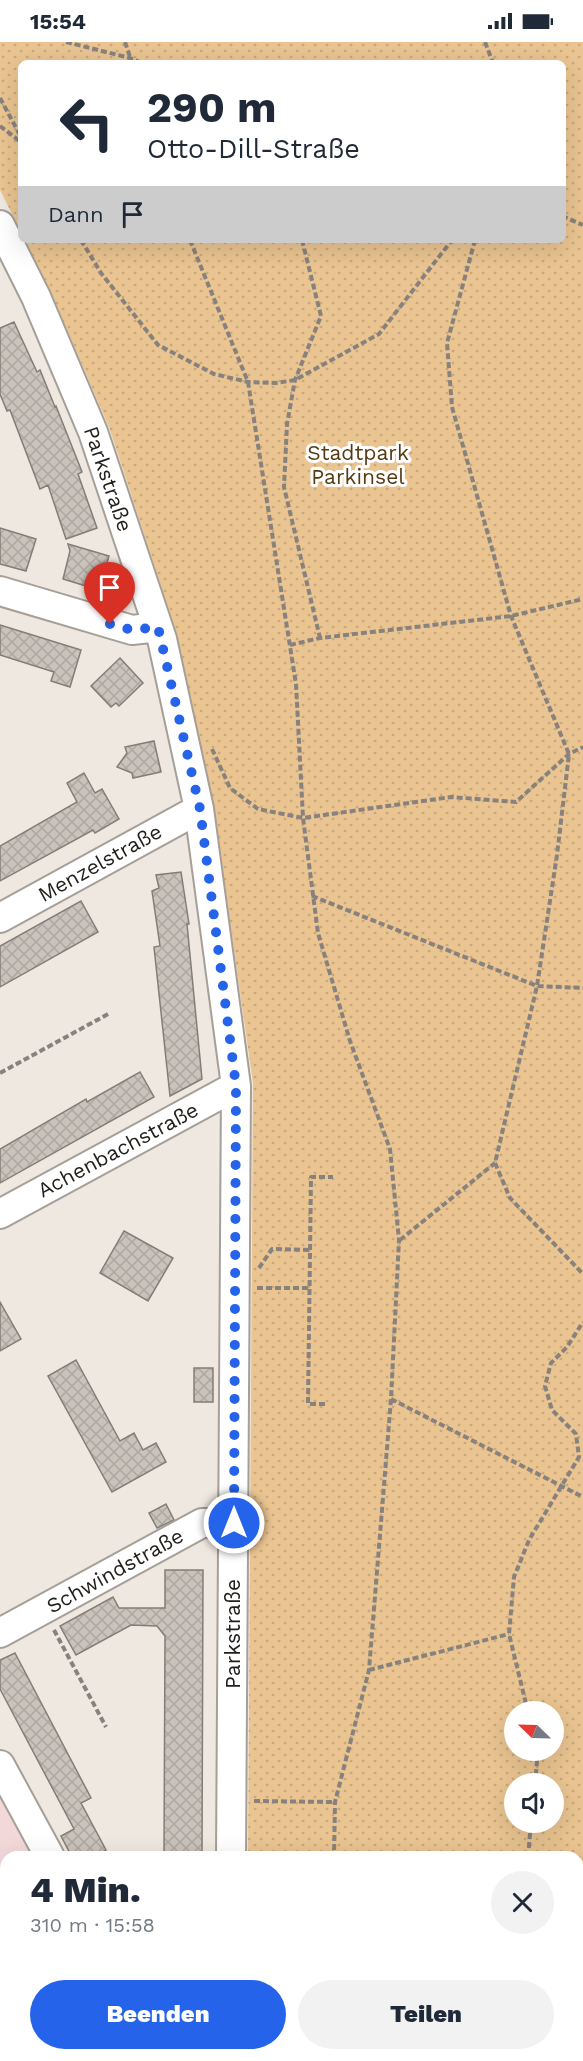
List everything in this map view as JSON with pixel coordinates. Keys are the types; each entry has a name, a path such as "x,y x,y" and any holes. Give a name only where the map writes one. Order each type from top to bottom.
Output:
{"street":[{"name":"Parkstraße","path":"0,225 36,297 93,432 158,627 200,809 236,1086 249,1283 234,1523 231,1851"},
{"path":"0,591 132,630 158,627"},
{"name":"Menzelstraße","path":"0,918 200,809"},
{"name":"Achenbachstraße","path":"0,1214 236,1086"},
{"name":"Schwindstraße","path":"0,1633 202,1523 234,1523"},
{"path":"0,1765 47,1851"}],"path":[{"path":"66,42 131,60"},
{"path":"125,42 131,60"},
{"path":"485,42 492,60"},
{"path":"0,98 18,131"},
{"path":"0,126 18,140"},
{"path":"566,218 583,225"},
{"path":"83,243 101,273 158,345 214,374 248,382 276,383 295,380 379,334 450,243"},
{"path":"190,243 248,382 296,684 303,818 318,933 350,1041 390,1149 399,1240 391,1399 369,1670 335,1802 334,1851"},
{"path":"303,243 321,316 295,380 286,424 284,487 321,638"},
{"path":"474,243 447,343 452,407 511,616 569,754 557,855 537,986 495,1163 510,1198 583,1274"},
{"path":"290,645 321,638 511,616 583,599"},
{"path":"184,739 206,735 231,788 258,809 303,818 451,797 516,802 569,754 583,747"},
{"path":"312,896 537,986 583,988"},
{"path":"0,1073 110,1012"},
{"path":"399,1240 495,1163"},
{"path":"325,1404 309,1404 311,1177 333,1177"},
{"path":"249,1283 272,1250 310,1250"},
{"path":"249,1283 310,1288"},
{"path":"525,1701 509,1634 514,1577 529,1540 579,1457 576,1434 552,1410 545,1386 550,1363 567,1347 583,1322"},
{"path":"391,1399 583,1497"},
{"path":"43,1610 106,1727"},
{"path":"369,1670 509,1634"},
{"path":"274,1801 335,1802"},
{"path":"529,1851 530,1833"}],"shaded area":[{"path":"0,1792 33,1851 0,1851"}],"green space":[{"name":"Stadtpark Parkinsel","path":"0,42 583,42 583,1851 248,1851 253,1083 213,804 177,635 109,427 51,293 26,243 566,243 566,60 18,60 18,226 0,190"}],"building":[{"path":"14,322 56,406 82,472 78,474 97,528 66,539 48,485 40,489 10,410 7,411 0,394 0,328"},
{"path":"0,528 36,539 26,571 0,564"},
{"path":"68,544 109,556 99,590 63,579 70,551"},
{"path":"0,625 81,650 70,687 51,681 54,672 0,655"},
{"path":"120,658 143,683 119,706 116,703 111,707 91,686"},
{"path":"154,741 161,772 133,778 132,773 117,767 127,753 125,747"},
{"path":"84,773 95,793 102,789 119,819 95,833 93,830 0,881 0,846 77,802 67,783"},
{"path":"181,872 189,924 187,924 202,1079 170,1096 154,947 160,946 152,891 159,888 156,875"},
{"path":"81,901 98,932 0,987 0,946"},
{"path":"140,1072 154,1097 0,1183 0,1149 86,1099 87,1102"},
{"path":"124,1231 173,1258 148,1301 100,1273"},
{"path":"0,1302 21,1339 0,1351"},
{"path":"76,1360 120,1441 134,1433 143,1450 156,1443 166,1462 112,1492 48,1376"},
{"path":"194,1368 213,1368 213,1402 194,1402"},
{"path":"166,1504 174,1520 157,1528 149,1513"},
{"path":"165,1570 203,1570 202,1851 164,1851 165,1636 157,1626 131,1625 76,1655 60,1626 113,1597 119,1608 165,1608"},
{"path":"15,1653 91,1798 81,1803 104,1851 69,1851 61,1836 74,1829 0,1689 0,1660"}],"route":[{"path":"110,624 132,630 158,627 200,809 236,1086 234,1523"}]}
